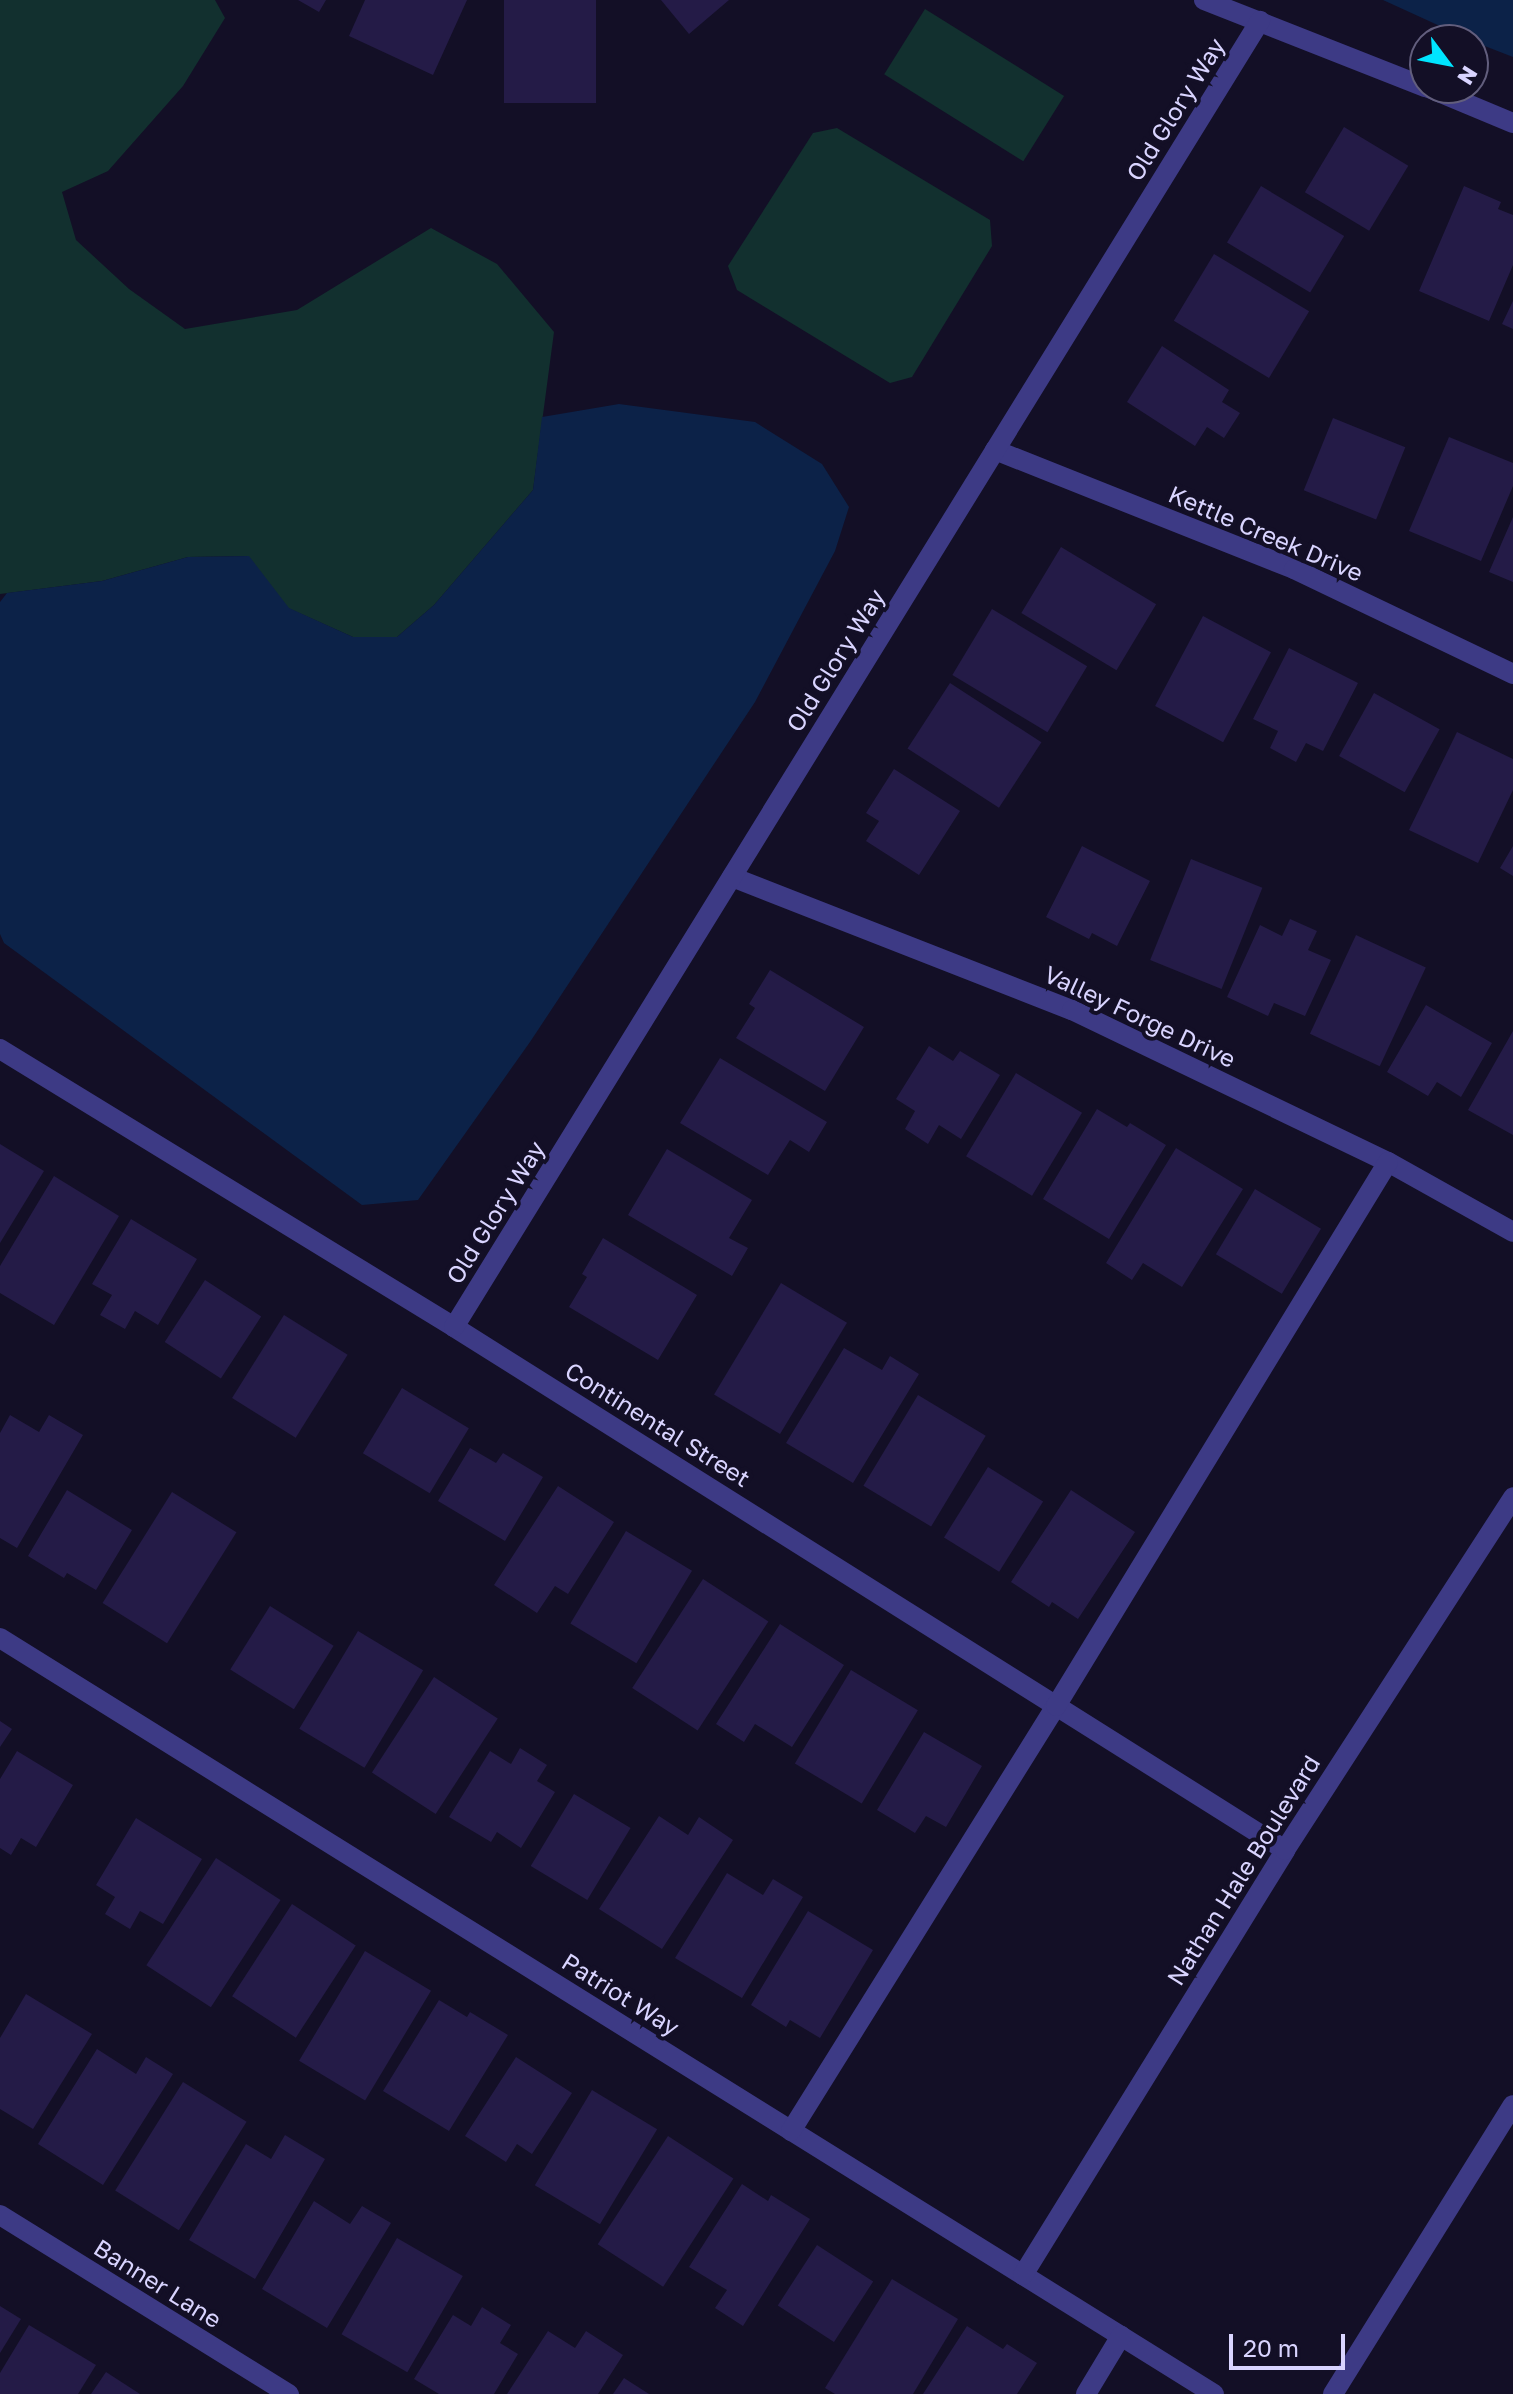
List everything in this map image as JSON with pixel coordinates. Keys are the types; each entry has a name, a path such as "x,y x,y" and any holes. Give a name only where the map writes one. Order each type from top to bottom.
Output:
{"street":[{"path":"1204,0 1409,80"},
{"name":"Old Glory Way","path":"454,1327 1260,21"},
{"path":"1468,104 1513,123"},
{"name":"Kettle Creek Drive","path":"995,450 1294,569 1513,674"},
{"name":"Valley Forge Drive","path":"732,877 1072,1010 1388,1162 1513,1232"},
{"name":"Continental Street","path":"0,1049 454,1327 1285,1850"},
{"path":"791,2131 1056,1706 1388,1162"},
{"name":"Nathan Hale Boulevard","path":"1023,2275 1285,1850 1513,1497"},
{"name":"Patriot Way","path":"0,1638 1121,2336 1206,2392"},
{"path":"1333,2394 1513,2105"},
{"name":"Banner Lane","path":"0,2215 289,2394"},
{"path":"1086,2394 1121,2336"}],"green space":[{"path":"0,0 215,0 225,18 183,86 108,171 62,192 76,240 129,289 185,329 297,310 431,228 497,264 554,332 533,490 434,605 397,637 353,637 288,608 248,556 188,557 102,581 0,594"},
{"path":"925,9 1064,96 1023,161 884,74"},
{"path":"837,128 990,220 992,246 912,377 890,383 737,290 728,266 813,133"}],"water":[{"path":"1383,0 1513,0 1513,57 1489,48 1489,24 1435,24"},
{"path":"619,404 755,422 822,464 849,507 835,551 755,702 530,1042 418,1200 362,1205 4,943 0,934 0,602 7,593 102,581 188,557 249,556 289,608 353,637 397,637 434,605 533,490 542,417"}],"building":[{"path":"298,0 326,0 319,12"},
{"path":"365,0 467,0 433,75 349,36"},
{"path":"504,0 596,0 596,103 504,103"},
{"path":"661,0 729,0 689,34"},
{"path":"1344,127 1408,166 1369,231 1305,192"},
{"path":"1261,186 1344,236 1310,293 1227,243"},
{"path":"1464,186 1501,202 1498,209 1513,215 1513,265 1489,321 1419,291"},
{"path":"1214,254 1309,311 1269,378 1174,321"},
{"path":"1513,301 1513,329 1502,324"},
{"path":"1162,346 1229,390 1222,402 1240,413 1224,438 1207,427 1195,446 1127,402"},
{"path":"1333,418 1405,447 1376,520 1304,490"},
{"path":"1449,437 1513,463 1513,486 1481,561 1409,531"},
{"path":"1513,517 1513,582 1489,572"},
{"path":"1061,547 1156,604 1116,670 1021,613"},
{"path":"992,609 1087,666 1047,732 952,675"},
{"path":"1203,616 1271,652 1223,742 1155,706"},
{"path":"1289,648 1358,683 1323,751 1306,743 1296,762 1270,748 1278,731 1253,719"},
{"path":"950,683 1041,742 999,808 908,748"},
{"path":"1374,693 1440,729 1405,792 1339,756"},
{"path":"1457,732 1513,759 1513,790 1478,863 1409,830"},
{"path":"894,769 960,811 919,875 866,841 879,821 866,813"},
{"path":"1082,846 1150,881 1117,946 1092,933 1089,939 1046,917"},
{"path":"1513,846 1513,876 1500,868"},
{"path":"1191,859 1262,888 1222,989 1150,960"},
{"path":"1290,919 1317,931 1308,950 1331,960 1305,1016 1274,1003 1268,1016 1227,997 1260,925 1282,936"},
{"path":"1356,935 1426,968 1380,1066 1310,1034"},
{"path":"770,970 864,1027 825,1091 736,1038 755,1008 749,1004"},
{"path":"1426,1005 1492,1043 1461,1097 1437,1082 1428,1096 1387,1072"},
{"path":"1513,1031 1513,1135 1468,1110"},
{"path":"929,1046 953,1061 960,1051 1000,1075 961,1139 939,1125 928,1144 905,1129 915,1111 896,1099"},
{"path":"720,1058 827,1122 809,1152 790,1140 768,1175 680,1123"},
{"path":"1016,1073 1082,1113 1032,1196 966,1156"},
{"path":"1097,1109 1127,1127 1130,1123 1166,1145 1109,1239 1043,1199"},
{"path":"0,1144 44,1171 0,1243"},
{"path":"1176,1148 1243,1189 1182,1287 1143,1263 1132,1280 1106,1263"},
{"path":"667,1149 752,1200 729,1238 748,1248 732,1276 628,1215"},
{"path":"54,1176 119,1216 54,1325 0,1293 0,1266"},
{"path":"1255,1189 1321,1229 1282,1294 1216,1254"},
{"path":"131,1219 197,1259 158,1325 135,1311 125,1329 100,1315 112,1295 92,1284"},
{"path":"603,1238 697,1295 658,1360 569,1307 587,1277 582,1274"},
{"path":"205,1280 261,1316 221,1379 165,1342"},
{"path":"781,1283 847,1323 780,1434 714,1394"},
{"path":"284,1315 348,1355 296,1438 232,1398"},
{"path":"844,1348 882,1370 890,1356 919,1374 853,1483 786,1443"},
{"path":"402,1388 469,1428 430,1493 363,1453"},
{"path":"918,1395 986,1436 931,1527 863,1486"},
{"path":"10,1415 39,1432 49,1415 83,1435 17,1548 0,1538 0,1433"},
{"path":"470,1448 496,1463 503,1453 543,1477 505,1541 438,1501"},
{"path":"988,1467 1043,1501 999,1572 944,1537"},
{"path":"558,1486 614,1522 568,1594 555,1586 537,1613 494,1585"},
{"path":"67,1490 132,1530 96,1590 67,1573 64,1578 28,1556"},
{"path":"1071,1490 1135,1532 1078,1619 1052,1602 1049,1607 1011,1582"},
{"path":"172,1492 236,1532 167,1643 103,1603"},
{"path":"626,1531 692,1571 636,1663 570,1624"},
{"path":"703,1579 768,1621 698,1731 632,1688"},
{"path":"270,1606 334,1646 294,1709 230,1670"},
{"path":"780,1624 844,1665 792,1747 755,1724 744,1742 716,1724"},
{"path":"358,1631 423,1670 364,1768 299,1729"},
{"path":"851,1670 918,1710 862,1804 795,1763"},
{"path":"434,1677 498,1718 436,1814 372,1773"},
{"path":"0,1721 12,1729 0,1747"},
{"path":"924,1732 982,1766 946,1827 926,1816 915,1833 877,1810"},
{"path":"520,1748 547,1765 537,1781 555,1792 521,1848 497,1832 491,1842 449,1817 490,1751 511,1764"},
{"path":"17,1751 73,1785 36,1847 21,1838 11,1855 0,1848 0,1779"},
{"path":"574,1794 631,1828 587,1900 531,1866"},
{"path":"659,1816 688,1835 699,1817 733,1840 662,1949 599,1909"},
{"path":"136,1818 202,1859 163,1924 140,1911 130,1929 105,1914 115,1897 96,1885"},
{"path":"216,1858 281,1900 211,2007 146,1965"},
{"path":"727,1873 763,1895 773,1879 803,1897 742,1998 675,1958"},
{"path":"292,1904 356,1945 296,2038 232,1996"},
{"path":"808,1911 873,1950 820,2038 790,2020 786,2027 751,2005"},
{"path":"365,1951 431,1991 365,2100 299,2061"},
{"path":"26,1994 92,2034 33,2129 0,2109 0,2038"},
{"path":"439,2000 467,2017 470,2012 508,2035 449,2131 383,2091"},
{"path":"97,2049 136,2074 146,2057 173,2074 103,2185 38,2144"},
{"path":"516,2057 572,2093 532,2154 517,2144 506,2162 465,2136"},
{"path":"183,2082 247,2122 179,2230 115,2191"},
{"path":"592,2090 657,2129 600,2224 535,2185"},
{"path":"285,2135 325,2159 255,2279 189,2240 246,2144 271,2159"},
{"path":"668,2136 733,2178 663,2287 598,2244"},
{"path":"742,2184 768,2201 771,2195 810,2219 743,2326 715,2308 727,2290 689,2267"},
{"path":"314,2201 350,2224 362,2206 391,2223 327,2328 262,2289"},
{"path":"397,2238 463,2276 407,2372 342,2334"},
{"path":"817,2245 873,2281 834,2342 778,2305"},
{"path":"892,2279 958,2319 913,2394 835,2394 825,2388"},
{"path":"0,2306 21,2319 0,2353"},
{"path":"482,2307 511,2325 500,2343 518,2354 494,2394 439,2394 414,2379 453,2315 471,2326"},
{"path":"29,2325 96,2365 78,2394 0,2394 0,2373"},
{"path":"967,2326 1003,2349 1007,2344 1037,2363 1017,2394 923,2394"},
{"path":"548,2331 575,2348 586,2331 623,2355 598,2394 507,2394"},
{"path":"106,2372 140,2394 91,2394"},
{"path":"624,2378 649,2394 613,2394"}]}
